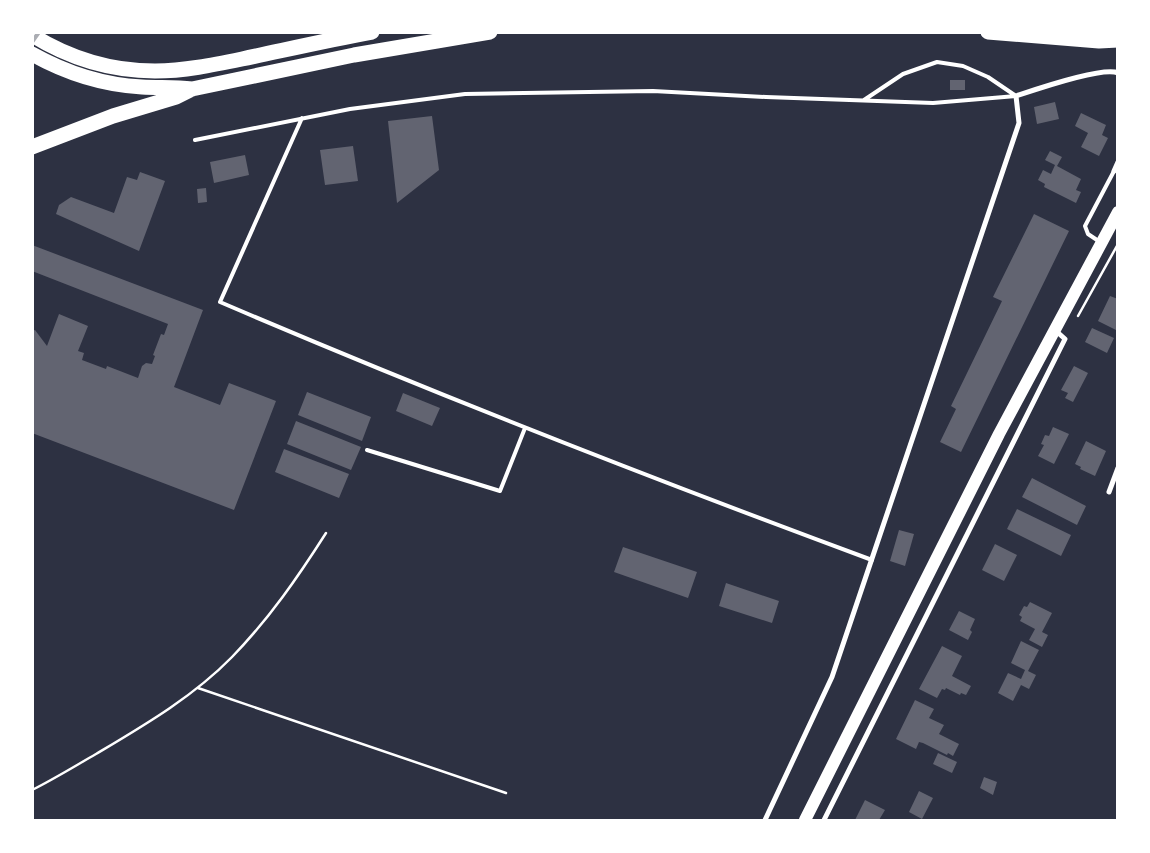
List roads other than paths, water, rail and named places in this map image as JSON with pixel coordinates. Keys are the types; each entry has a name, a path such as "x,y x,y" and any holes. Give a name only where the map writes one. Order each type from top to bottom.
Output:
{"highway":[{"path":"32,35 91,62 123,69 155,71 197,68 372,32"},
{"path":"32,147 107,118 176,97 192,89 354,55 490,32"},
{"path":"988,32 1099,41 1118,40"},
{"path":"1099,41 1118,47"},
{"path":"32,54 60,68 96,80 116,84 192,89"}],"main road":[{"path":"805,820 999,434 1118,212"}],"street":[{"path":"765,820 832,677 1018,123 1016,96 1092,74 1113,71 1118,73"},
{"path":"1114,171 1118,162"},
{"path":"824,820 1065,339 1055,330"},
{"path":"999,434 1013,442"},
{"path":"1109,492 1118,468"}],"lane":[{"path":"864,100 903,74 937,62 964,66 988,77 1016,96"},
{"path":"195,140 350,108 465,94 653,90 933,103 1016,96"},
{"path":"302,118 220,302 321,346 525,428 872,560"},
{"path":"1102,243 1088,234 1085,226 1114,171"},
{"path":"367,450 500,491 525,428"}],"railway":[{"path":"32,42 39,32"}]}
